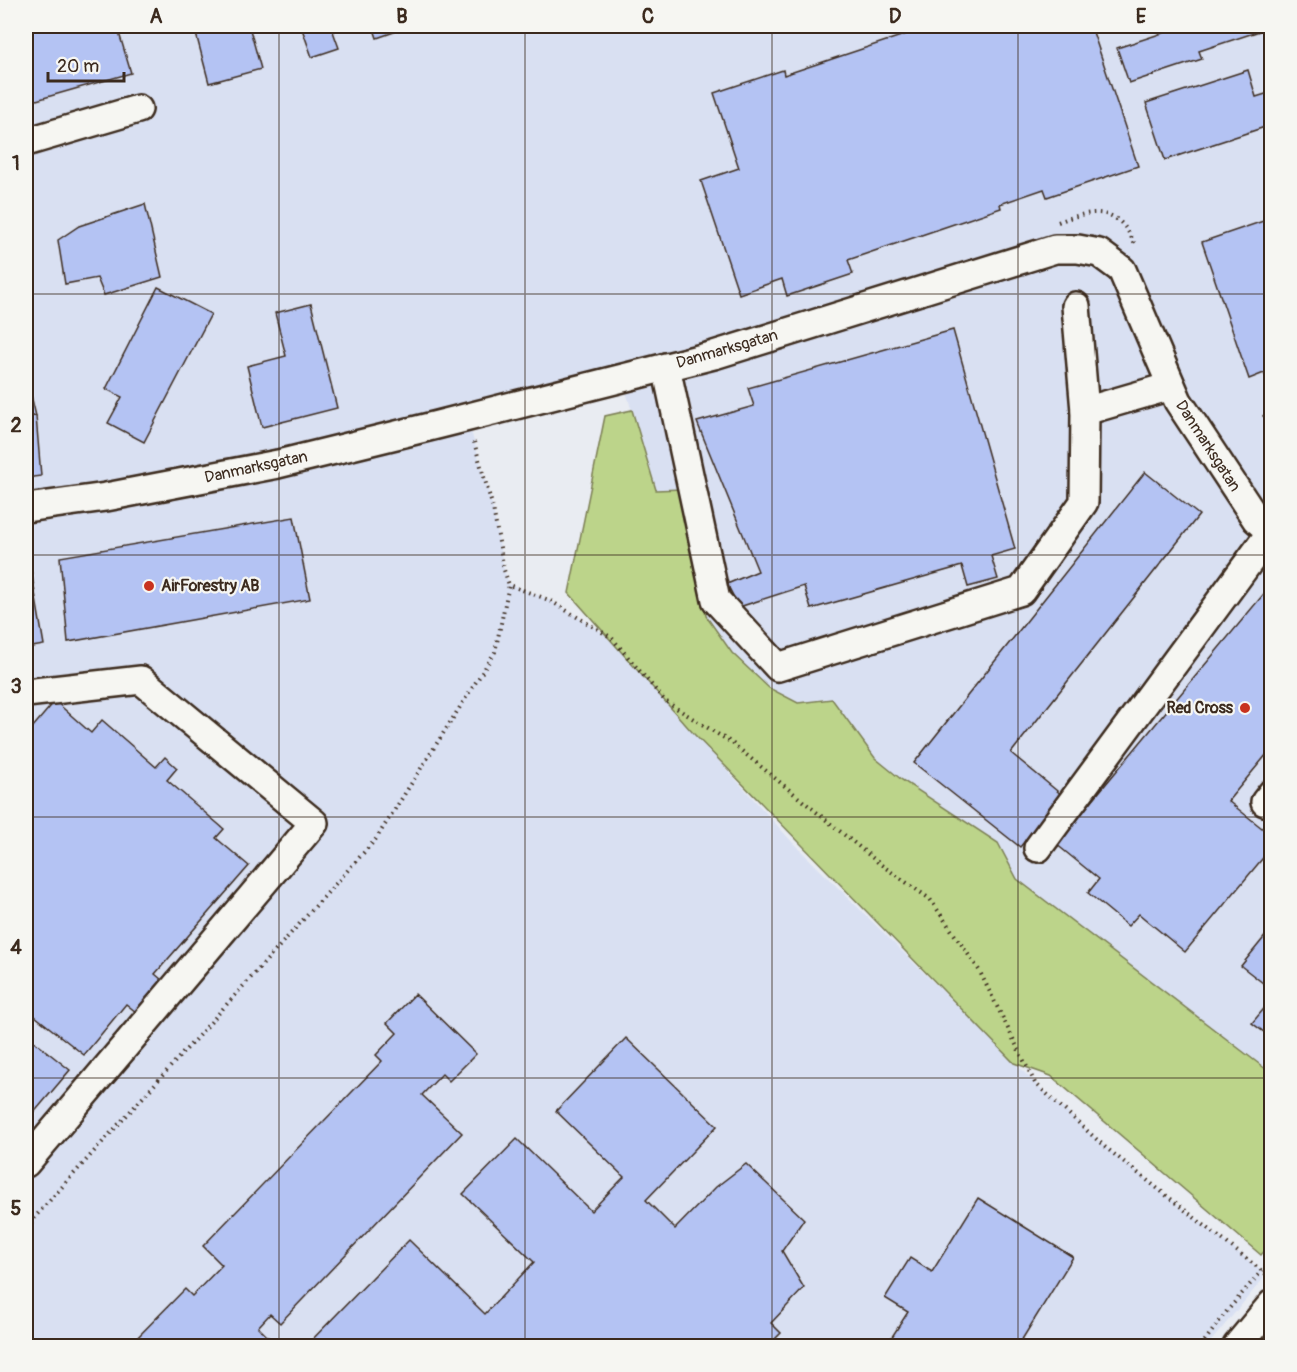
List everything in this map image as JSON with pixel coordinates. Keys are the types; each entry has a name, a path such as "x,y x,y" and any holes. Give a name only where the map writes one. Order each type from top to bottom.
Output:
{"street":[{"path":"26,142 138,109"},
{"name":"Danmarksgatan","path":"26,508 106,497 278,464 714,355 1055,249 1078,249 1099,253 1122,270 1178,401 1256,519 1271,532"},
{"path":"666,367 716,600 778,667 1021,591 1084,502 1085,411 1076,306"},
{"path":"1085,411 1171,386"},
{"path":"1038,848 1271,532"},
{"path":"26,693 141,680 314,823 26,1163"},
{"path":"1237,1347 1272,1304"}],"path":[{"path":"26,1235 34,1218 376,839 495,652 509,585 504,570 493,508 467,417"},
{"path":"509,585 549,600 612,638 665,701 732,743 880,864 930,898 979,970 1035,1083 1105,1147 1272,1278"},
{"path":"1201,1347 1227,1311 1272,1259"}],"shaded area":[{"path":"26,26 1271,26 1271,1073 1017,879 998,843 902,780 875,758 832,699 798,703 769,688 731,653 706,616 682,489 656,491 622,378 467,417 493,508 504,570 509,584 549,600 612,638 665,701 793,843 1035,1083 1105,1147 1262,1271 1263,1279 1207,1346 26,1346"}],"green space":[{"path":"632,410 656,490 682,489 706,616 732,653 769,688 798,703 832,699 875,758 902,780 998,843 1017,879 1271,1073 1271,1244 1261,1255 1051,1076 1014,1063 693,733 569,593 605,416"}],"building":[{"path":"26,26 117,26 131,73 26,103"},
{"path":"194,26 249,26 261,69 209,83"},
{"path":"301,26 331,26 339,48 312,57"},
{"path":"373,26 411,26 377,38"},
{"path":"931,26 1091,26 1138,166 1047,197 1044,189 1000,204 1001,208 848,260 853,274 787,296 782,279 739,294 701,181 739,168 714,93 783,70 784,75"},
{"path":"1184,26 1272,27 1199,51 1202,59 1129,83 1117,48"},
{"path":"1248,70 1256,97 1272,92 1272,132 1268,126 1165,160 1146,103"},
{"path":"145,204 162,277 104,295 97,278 65,284 58,240 79,226"},
{"path":"1272,218 1272,390 1264,373 1249,379 1202,242"},
{"path":"158,287 211,314 144,442 108,423 122,397 106,389"},
{"path":"311,304 337,408 262,427 247,366 286,356 275,313"},
{"path":"953,330 1015,549 991,556 998,579 968,587 962,566 811,609 804,586 739,607 727,584 758,571 697,422 754,406 748,388"},
{"path":"26,374 36,416 26,417"},
{"path":"1272,407 1272,423 1263,416"},
{"path":"36,416 41,476 26,478 26,417"},
{"path":"1145,472 1199,515 1011,753 1062,795 1020,847 914,763"},
{"path":"294,517 310,599 68,642 60,557"},
{"path":"26,564 30,564 44,645 26,648"},
{"path":"1272,584 1272,748 1228,801 1272,836 1272,847 1185,952 1139,914 1128,926 1088,893 1099,879 1056,844"},
{"path":"55,701 91,733 102,720 156,767 165,757 177,768 167,780 224,829 216,838 249,866 155,974 168,985 141,1016 126,1004 84,1055 26,1009 26,735"},
{"path":"1267,934 1272,937 1272,990 1241,966"},
{"path":"415,994 476,1054 449,1081 442,1074 422,1095 462,1133 280,1323 270,1314 258,1327 277,1346 129,1346 185,1289 192,1296 222,1265 203,1246 382,1061 376,1055 397,1033 387,1023"},
{"path":"1272,999 1272,1038 1252,1023"},
{"path":"26,1035 70,1070 26,1122"},
{"path":"626,1038 717,1126 646,1200 675,1229 716,1187 746,1164 804,1219 782,1251 804,1288 771,1323 781,1333 768,1346 306,1346 409,1240 485,1314 534,1262 463,1194 517,1139 591,1211 624,1177 556,1111"},
{"path":"978,1198 1073,1257 1018,1346 886,1346 908,1312 885,1298 910,1258 932,1272"}],"place":[{"name":"AirForestry AB","path":"149,586"},
{"name":"Red Cross","path":"1245,708"}]}
